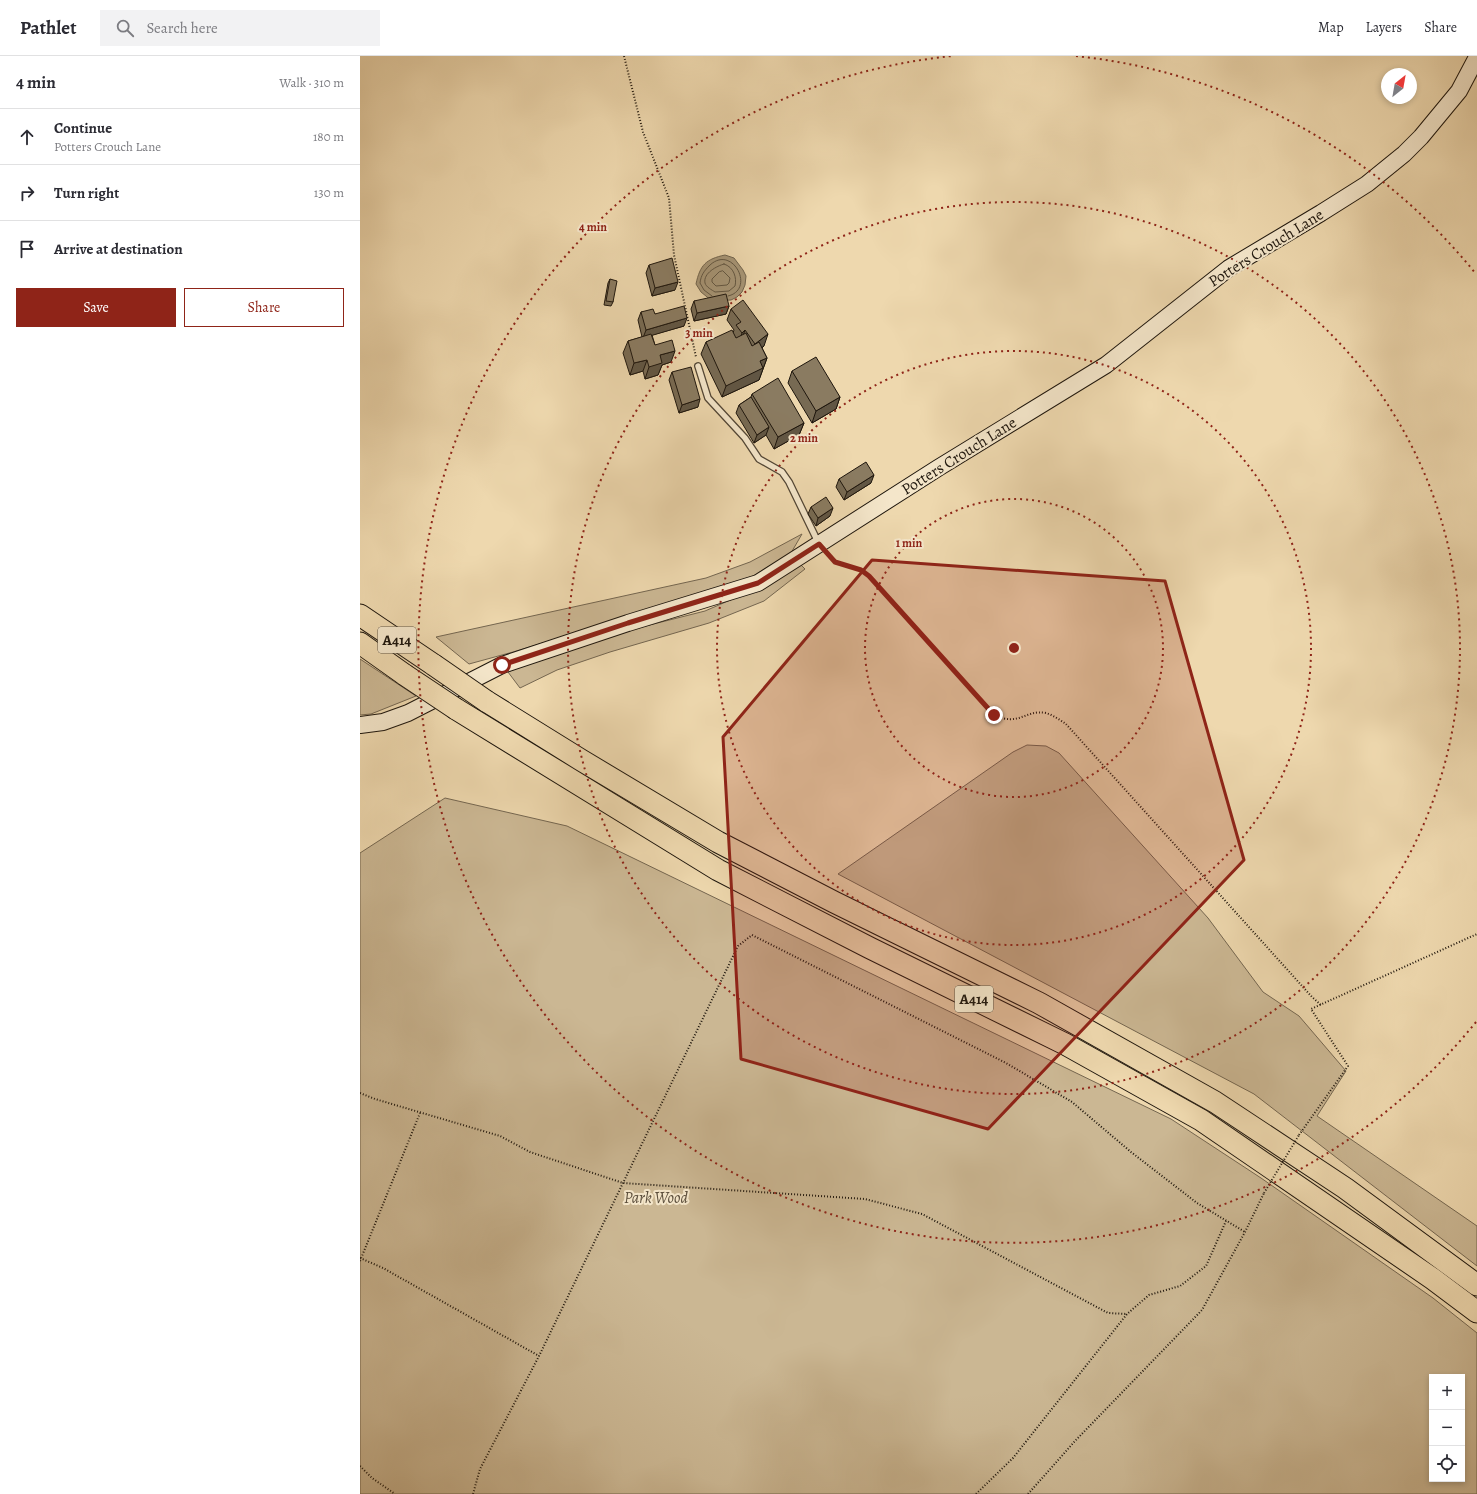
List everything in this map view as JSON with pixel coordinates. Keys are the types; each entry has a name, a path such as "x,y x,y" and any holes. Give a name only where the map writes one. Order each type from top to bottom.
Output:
{"highway":[{"name":"A414","path":"360,615 486,701 718,842 834,902 1039,1003 1215,1102 1345,1188 1477,1285"},
{"name":"A414","path":"360,643 456,709 718,870 870,948 1065,1044 1202,1120 1433,1279 1477,1312"}],"street":[{"name":"Potters Crouch Lane","path":"360,725 383,722 408,713 502,665 628,623 758,583 938,468 1106,366 1229,268 1367,184 1404,154 1420,137 1459,91 1477,57"}],"lane":[{"path":"698,366 708,398 745,438 760,459 782,472 789,482 819,544"}],"path":[{"path":"624,56 643,132 669,198 674,255 698,366"},
{"path":"819,544 835,562 861,570 869,576 994,715 1004,720 1015,720 1038,713 1047,714 1066,724 1320,1005"},
{"path":"1028,1494 1075,1441 1202,1310 1245,1232 1264,1193 1299,1136 1348,1066 1311,1009 1477,934"},
{"path":"472,1494 480,1469 539,1356 738,946 752,935 1006,1063 1072,1102 1143,1162 1198,1203 1245,1232"},
{"path":"360,1093 374,1099 500,1136 530,1152 623,1183 865,1199 922,1214 1108,1313 1127,1314"},
{"path":"420,1113 360,1259 383,1268 539,1356"},
{"path":"976,1494 1013,1458 1127,1314 1149,1295 1180,1286 1206,1266 1226,1221"},
{"path":"360,1466 372,1478 395,1494"}],"highlighted area":[{"path":"872,560 1165,581 1244,860 988,1129 741,1059 723,737"}],"green space":[{"path":"802,534 791,553 753,576 706,593 513,652 469,664 436,637 706,578 750,562"},
{"path":"800,564 805,569 764,601 709,623 610,652 557,670 520,688 508,672 551,654 618,633 705,611 758,588"},
{"path":"360,659 416,696 371,714 360,715"},
{"path":"1027,745 1046,746 1059,753 1208,918 1263,992 1299,1016 1346,1071 1317,1116 1477,1226 1477,1266 1254,1094 838,874 1013,752"},
{"name":"Park Wood","path":"445,798 567,826 1171,1119 1261,1178 1433,1298 1477,1333 1477,1494 360,1494 360,853"}],"water":[{"path":"725,255 734,258 743,270 746,276 745,285 742,292 731,300 712,301 701,292 696,284 700,272 705,264 713,259"}],"building":[{"path":"672,258 678,282 655,288 649,265"},
{"path":"610,279 617,281 613,302 606,301"},
{"path":"726,294 729,306 697,313 694,301"},
{"path":"743,300 768,334 755,344 745,330 742,333 736,325 741,322 731,309"},
{"path":"684,306 687,318 646,330 641,312 653,309 655,314"},
{"path":"732,330 736,338 746,333 752,346 759,342 767,358 760,361 763,368 726,386 706,342"},
{"path":"651,334 655,345 672,340 675,351 660,355 662,363 649,367 647,360 634,363 628,341"},
{"path":"816,357 840,397 816,411 792,371"},
{"path":"691,367 700,399 682,405 672,372"},
{"path":"778,378 804,423 778,437 752,394"},
{"path":"751,397 769,427 757,435 739,405"},
{"path":"866,462 874,475 847,492 839,479"},
{"path":"826,497 833,508 818,518 811,507"}],"route":[{"path":"502,665 628,623 758,583 819,544 835,562 861,570 869,576 994,715"}]}
